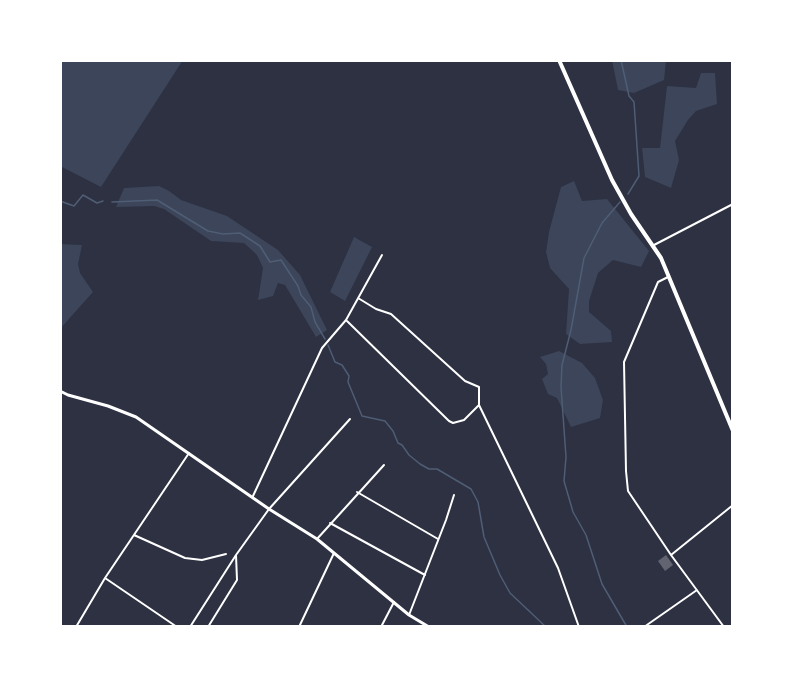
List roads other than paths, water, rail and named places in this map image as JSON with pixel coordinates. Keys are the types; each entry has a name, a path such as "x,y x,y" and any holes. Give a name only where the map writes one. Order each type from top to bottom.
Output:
{"main road":[{"path":"559,60 612,180 631,214 654,245 669,276 733,431"},
{"path":"60,390 68,395 127,412 317,539 409,615 429,627"}],"street":[{"path":"654,245 733,204"},
{"path":"253,496 322,348 346,320 382,255"},
{"path":"669,276 658,282 624,362 628,491 724,627"},
{"path":"358,298 376,309 391,314 465,381 479,387 479,405 558,568 579,627"},
{"path":"346,320 449,421 453,423 464,420 479,405"},
{"path":"190,627 236,555 269,509 350,418"},
{"path":"76,627 105,578 189,453"},
{"path":"317,539 357,492 384,465"},
{"path":"357,492 438,540"},
{"path":"409,615 454,495"},
{"path":"671,555 733,505"},
{"path":"330,523 425,575"},
{"path":"134,535 185,558 202,560 226,554"},
{"path":"299,627 334,553"},
{"path":"208,627 237,580 236,555"},
{"path":"105,578 177,627"},
{"path":"644,627 697,590"},
{"path":"381,627 394,602"}],"waterway":[{"path":"621,60 629,96 634,102 639,176 628,194"},
{"path":"60,201 74,206 83,195 97,203 103,201"},
{"path":"112,202 157,200 208,231 223,234 240,233 260,246 270,262 281,260 298,286 301,295 311,307 315,322 325,339"},
{"path":"620,202 602,223 584,258 562,365 561,387 566,457 564,481 573,512 586,535 602,584 627,627"},
{"path":"328,345 335,362 342,365 349,376 348,382 362,416 385,421 393,431 398,443 420,464 429,469 437,469 471,489 478,502 484,537 500,575 510,593 546,627"}]}
